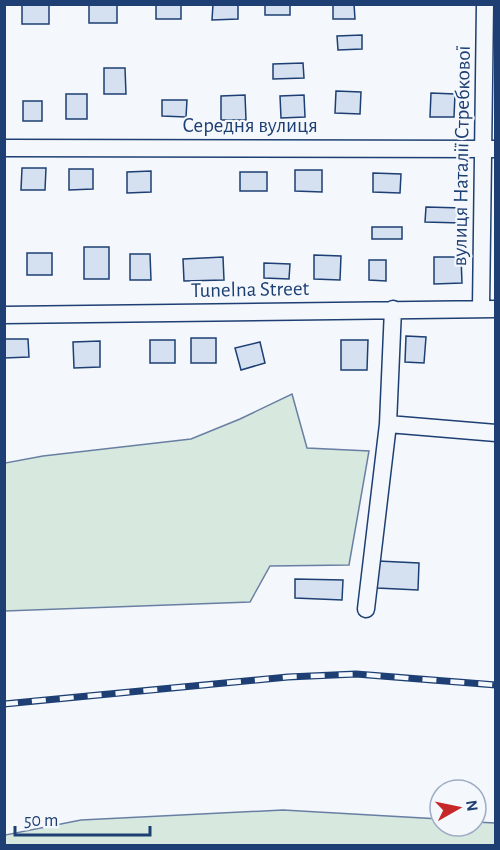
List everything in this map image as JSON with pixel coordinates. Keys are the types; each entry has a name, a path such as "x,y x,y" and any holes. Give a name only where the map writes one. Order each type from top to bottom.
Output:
{"street":[{"name":"вулиця Наталії Стребкової","path":"485,4 490,148 488,308"},
{"name":"Середня вулиця","path":"4,148 490,148"},
{"name":"Tunelna Street","path":"4,315 488,308"},
{"path":"366,609 388,424 393,309"},
{"path":"388,424 495,433"}],"shaded area":[{"path":"292,394 307,448 369,451 349,565 270,566 250,602 5,611 5,463 43,456 191,439"},
{"path":"283,810 428,818 428,838 488,838 488,823 495,823 495,845 5,845 5,835 81,820"}],"building":[{"path":"22,4 49,4 49,24 22,24"},
{"path":"89,4 117,4 117,23 89,23"},
{"path":"156,4 181,4 181,19 156,19"},
{"path":"213,4 238,4 238,19 212,20"},
{"path":"265,4 290,4 290,15 265,15"},
{"path":"333,4 354,4 355,19 333,19"},
{"path":"362,35 362,49 338,50 337,36"},
{"path":"303,63 304,78 273,79 273,64"},
{"path":"104,68 125,68 126,94 104,94"},
{"path":"336,91 361,92 360,114 335,113"},
{"path":"431,93 455,94 454,117 430,117"},
{"path":"66,94 87,94 87,119 66,119"},
{"path":"245,95 246,120 221,120 221,96"},
{"path":"304,95 305,117 281,118 280,96"},
{"path":"162,100 187,100 186,117 162,116"},
{"path":"23,101 42,101 42,121 23,121"},
{"path":"22,168 46,168 45,190 21,190"},
{"path":"69,169 93,169 93,189 69,190"},
{"path":"295,170 322,170 322,192 295,191"},
{"path":"151,171 151,192 127,193 127,172"},
{"path":"240,172 267,172 267,191 240,191"},
{"path":"373,173 401,174 400,193 373,192"},
{"path":"426,207 462,208 461,223 425,222"},
{"path":"372,227 402,227 402,239 372,239"},
{"path":"84,247 109,247 109,279 84,279"},
{"path":"27,253 52,253 52,275 27,275"},
{"path":"130,254 150,254 151,280 130,280"},
{"path":"314,255 341,256 340,280 314,279"},
{"path":"223,257 224,280 184,281 183,259"},
{"path":"434,257 461,257 462,283 434,284"},
{"path":"369,260 386,260 386,281 369,280"},
{"path":"264,263 290,264 289,279 264,278"},
{"path":"406,336 426,337 424,363 405,362"},
{"path":"191,338 216,338 216,363 191,363"},
{"path":"4,339 28,339 29,357 4,358"},
{"path":"150,340 175,340 175,363 150,363"},
{"path":"341,340 368,340 367,370 341,370"},
{"path":"100,341 100,367 74,368 73,342"},
{"path":"260,342 265,363 241,370 235,348"},
{"path":"378,561 419,563 418,590 377,588"},
{"path":"295,579 343,580 342,600 295,598"}],"railway":[{"path":"4,704 288,677 356,674 496,685"}]}
